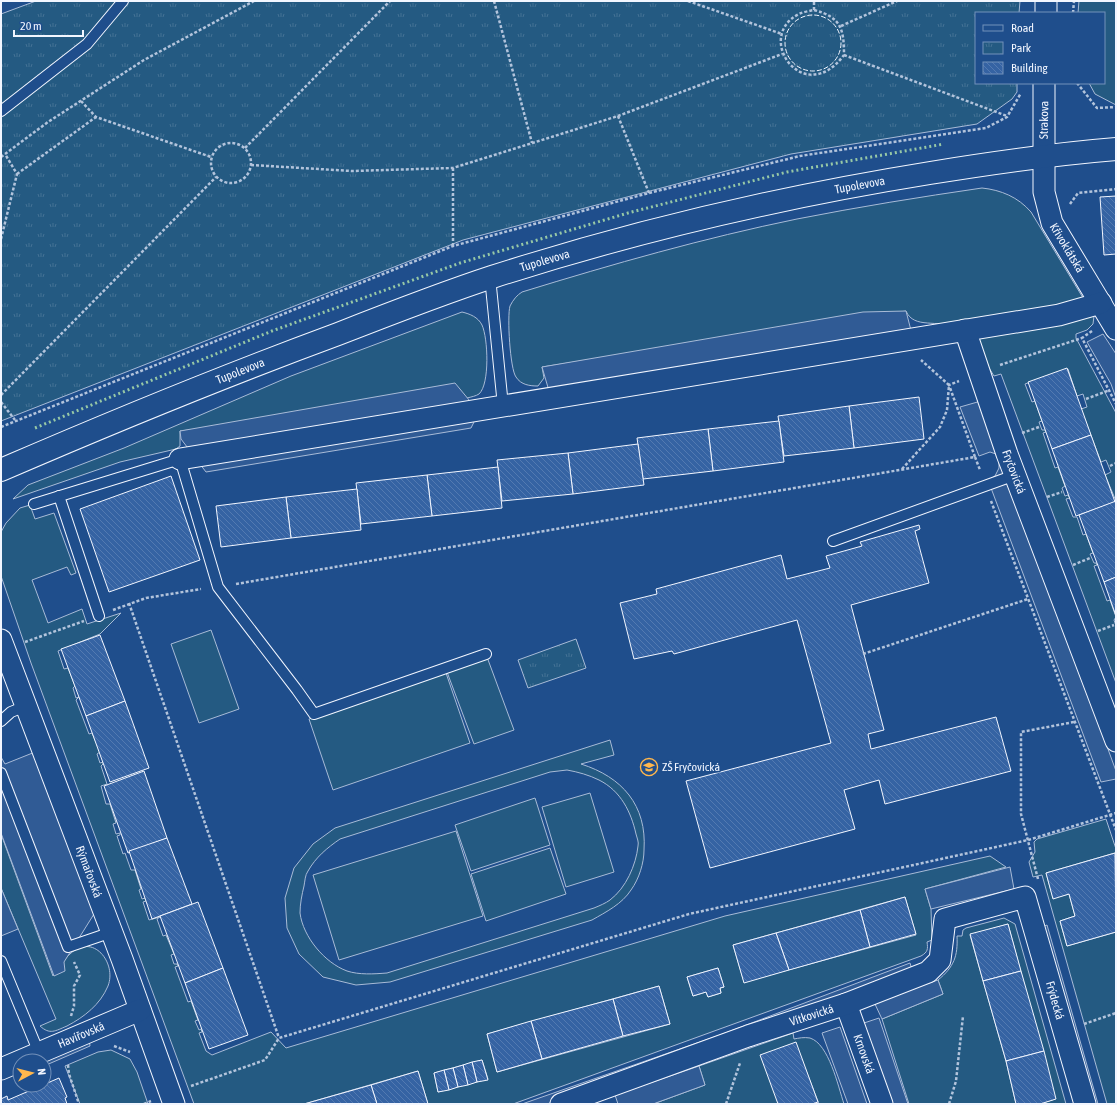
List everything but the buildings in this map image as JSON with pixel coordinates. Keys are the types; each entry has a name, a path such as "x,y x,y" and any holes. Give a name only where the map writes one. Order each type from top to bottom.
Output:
{"main road":[{"name":"Tupolevova","path":"1,470 272,358 490,277 627,237 701,217 795,197 892,179 1043,157 1116,149"}],"street":[{"path":"1046,1 1046,12"},
{"name":"Strakova","path":"1043,157 1044,84"},
{"name":"Křivoklátská","path":"1043,157 1044,192 1052,223 1109,317"},
{"path":"180,459 1059,314 1109,317"},
{"name":"Fryčovická","path":"965,330 1015,475 1116,741"},
{"name":"Rýmařovská","path":"3,646 112,932 140,1010 179,1096"},
{"name":"Vítkovická","path":"572,1102 748,1036 846,1004 928,972 940,960 945,919 1033,891"},
{"name":"Frýdecká","path":"1033,891 1085,1104"},
{"name":"Krnovská","path":"846,1004 882,1104"},
{"name":"Havířovská","path":"39,1053 140,1010"},
{"name":"Havířovská","path":"1,1069 12,1064"}],"lane":[{"path":"1,111 87,44 123,1"},
{"path":"490,277 503,406"},
{"path":"34,504 180,459 218,587 314,714 486,654"},
{"path":"833,541 986,487 1015,475"},
{"path":"59,496 99,616"},
{"path":"1,721 11,712 26,706"},
{"path":"1,773 68,947 112,932"},
{"path":"1,961 39,1053"}],"path":[{"path":"1,158 48,122 144,60 254,1"},
{"path":"245,148 390,1"},
{"path":"494,1 532,143"},
{"path":"688,1 782,34"},
{"path":"814,1 814,10"},
{"path":"841,26 897,1"},
{"path":"1073,12 1074,1"},
{"path":"814,10 826,13 841,26 844,40 844,55 831,70 822,74 811,75 790,66 782,54 782,34 788,21 799,14 814,10"},
{"path":"251,165 352,171 453,168 618,116 782,54"},
{"path":"844,55 1007,117"},
{"path":"1078,84 1097,108 1116,107"},
{"path":"81,101 96,118 211,157"},
{"path":"618,116 649,193"},
{"path":"1,239 17,174 96,118"},
{"path":"233,142 245,148 249,154 251,165 249,172 239,181 227,183 216,177 212,171 211,157 214,151 226,143 233,142"},
{"path":"5,154 17,174"},
{"path":"453,168 453,246"},
{"path":"1,395 216,177"},
{"path":"1070,210 1070,204 1078,193 1116,189"},
{"path":"996,367 1082,338 1109,317"},
{"path":"1082,338 1116,404"},
{"path":"917,356 949,385 1074,722 1116,830"},
{"path":"902,470 940,427 947,410 949,385"},
{"path":"1086,400 1110,390"},
{"path":"1,402 15,420"},
{"path":"1017,427 1020,434 1039,427"},
{"path":"3,646 22,643 146,598 218,587 975,457"},
{"path":"1110,466 1116,463"},
{"path":"1044,498 1062,492"},
{"path":"1069,567 1090,558"},
{"path":"864,654 1028,599"},
{"path":"129,603 280,1038"},
{"path":"1094,632 1114,625"},
{"path":"1033,891 1028,840 1021,814 1021,732 1074,722"},
{"path":"179,1096 265,1060 280,1038 689,914 1028,840 1116,813"},
{"path":"68,947 80,975 74,986 74,1006 69,1020"},
{"path":"1080,1025 1116,1014"},
{"path":"949,1104 956,1081 963,1016"},
{"path":"726,1104 748,1036"},
{"path":"108,1046 115,1046 130,1052"},
{"path":"67,1059 69,1074 78,1104"}],"green space":[{"path":"36,1 1020,1 1019,12 975,12 975,84 1017,84 1017,92 1012,99 977,124 791,154 463,240 1,421 1,14"},
{"path":"1079,1 1116,1 1116,105 1095,94 1090,84 1105,84 1105,12 1078,12"},
{"path":"982,188 996,190 1009,195 1021,202 1031,212 1094,316 1093,324 1087,330 1076,334 1076,338 1116,413 1116,501 1105,475 1111,472 1106,460 1101,462 1081,409 1087,407 1083,394 1077,396 1068,369 1025,384 1032,402 1035,401 1042,421 1039,422 1042,430 1045,430 1046,432 1043,433 1055,468 1058,467 1065,486 1062,488 1065,496 1068,495 1070,498 1066,499 1073,517 1077,517 1083,535 1086,534 1093,553 1090,554 1094,563 1097,565 1094,566 1107,601 1110,600 1116,617 1114,620 1116,626 1116,683 1001,374 994,376 986,363 971,345 954,329 941,324 915,320 910,317 906,311 542,367 544,378 538,386 523,383 518,380 514,372 510,342 509,312 512,302 522,292 659,252 762,226 866,206"},
{"path":"462,312 474,316 480,322 486,340 487,361 485,381 483,389 479,394 467,398 180,431 180,446 176,449 120,462 13,499 28,485 124,448 291,376"},
{"path":"30,505 35,519 54,513 76,573 71,575 67,567 32,580 48,623 82,609 87,624 121,613 100,634 58,651 64,669 68,668 75,686 73,688 76,698 79,697 76,700 89,734 92,733 100,752 97,754 100,763 103,762 101,766 107,784 101,786 106,804 110,804 116,823 113,824 116,834 120,833 120,835 117,836 123,854 125,853 131,870 135,870 141,889 139,890 142,899 145,898 146,901 143,902 149,920 160,917 157,919 163,936 166,935 174,954 171,955 174,964 177,964 178,966 175,967 188,1002 191,1001 198,1020 195,1021 199,1030 201,1029 202,1032 199,1033 206,1051 212,1055 271,1032 286,1048 725,916 990,856 1006,867 925,889 931,909 932,940 927,942 927,950 921,956 513,1104 428,1104 418,1071 304,1104 194,1104 31,663 1,576 1,532 6,523 20,508","holes":["905,897 916,935 744,982 733,945","718,968 724,987 720,988 721,993 708,997 706,992 693,996 687,977","659,986 670,1024 497,1072 487,1034","482,1060 488,1079 438,1092 434,1073"]},
{"path":"211,630 239,709 199,723 171,644"},
{"path":"576,639 586,668 528,688 518,660"},
{"path":"487,657 514,730 474,744 447,672"},
{"path":"446,673 470,743 333,790 309,719"},
{"path":"610,740 614,755 581,764 609,777 620,785 629,795 636,806 641,819 644,834 644,855 639,876 627,895 613,907 592,920 390,982 356,985 323,977 299,954 287,928 285,898 294,868 313,844 335,828","holes":["567,770 595,778 613,790 624,803 634,826 638,843 635,861 629,876 621,889 608,901 594,908 387,973 362,974 347,971 331,962 310,940 302,922 300,913 301,899 306,876 318,857 340,839 550,772"]},
{"path":"590,793 614,872 566,887 542,807"},
{"path":"535,798 550,845 471,871 455,825"},
{"path":"1106,819 1116,849 1116,856 1115,853 1046,873 1053,898 1069,894 1075,916 1060,921 1067,946 1116,932 1116,1104 1107,1104 1042,875 1033,877 1029,862 1035,852 1034,842 1037,839"},
{"path":"456,831 483,916 339,960 313,875"},
{"path":"1,834 53,976 70,954 79,948 87,946 95,948 101,953 109,968 110,977 108,986 105,993 96,1005 79,1019 56,1031 50,1031 40,1026 56,1019 1,888"},
{"path":"550,848 566,894 486,921 471,874"},
{"path":"1004,918 1015,924 1066,1104 1040,1104 1055,1099 1008,924 970,935 1006,1061 1016,1104 909,1104 882,1019 943,994 938,980 948,970 954,961 957,949 957,936 962,936 963,930 966,928"},
{"path":"793,1033 794,1039 810,1038 817,1042 822,1048 832,1066 844,1104 819,1104 795,1042 778,1104 653,1104 705,1085 699,1066"},
{"path":"111,1050 130,1059 137,1072 148,1104 80,1104 65,1066 98,1052"}],"shaded area":[{"path":"906,311 915,346 554,408 542,367 863,312"},
{"path":"1103,334 1116,354 1116,398 1111,384 1087,342"},
{"path":"455,383 479,412 471,428 206,472 181,439 180,431"},
{"path":"981,401 1116,771 1116,779 1101,782 988,480 995,476 999,468 999,459 996,454 990,452 979,456 960,407"},
{"path":"35,752 94,914 64,962 65,971 54,976 1,833 1,757 5,764"},
{"path":"1010,867 1014,889 931,909 925,889"},
{"path":"1,888 18,929 1,936"},
{"path":"1047,925 1098,1104 1087,1104 1039,928"},
{"path":"910,963 913,973 547,1104 522,1104 720,1035"},
{"path":"938,980 943,994 882,1019 874,1002"},
{"path":"879,1018 908,1104 893,1104 864,1023"},
{"path":"840,1027 867,1104 848,1104 822,1033"},
{"path":"89,1038 90,1046 52,1063 52,1057"},
{"path":"699,1066 705,1085 653,1104 618,1104 615,1095"}],"hedge":[{"path":"35,428 272,331 460,263 628,213 787,172 944,144"}],"fence":[{"path":"807,15 819,15 829,19 837,27 841,37 841,43 841,49 837,59 829,67 819,71 807,71 797,67 789,59 785,49 785,37 789,27 797,19 807,15"}],"place":[{"name":"ZŠ Fryčovická","path":"649,767"}]}
